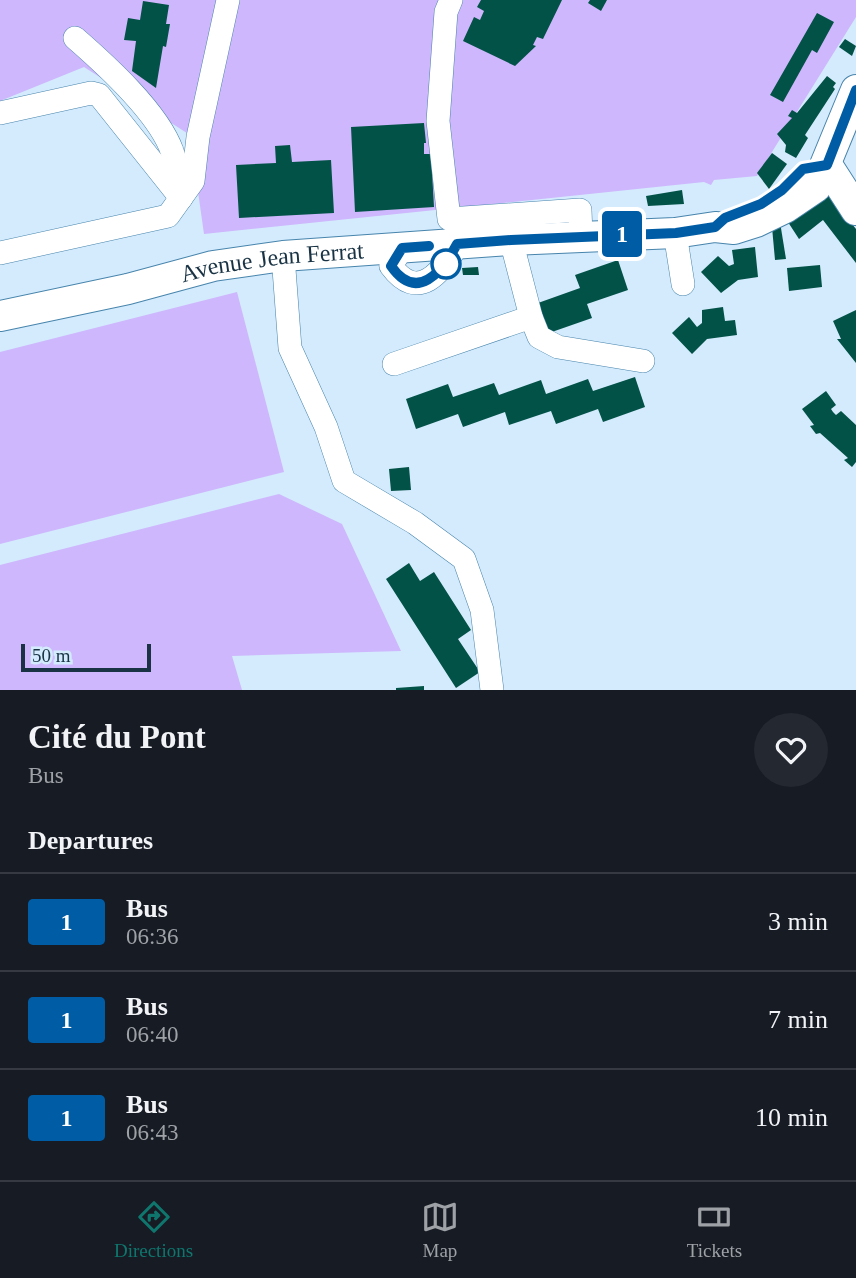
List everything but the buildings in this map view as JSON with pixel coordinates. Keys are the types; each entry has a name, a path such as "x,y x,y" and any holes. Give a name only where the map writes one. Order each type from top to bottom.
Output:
{"main road":[{"path":"856,90 827,165 856,210"},
{"name":"Avenue Jean Ferrat","path":"0,316 128,289 213,266 283,256 511,240 676,233 715,227 725,218 761,204 782,190 803,169 827,165"}],"street":[{"path":"0,253 168,216 192,181 198,137 228,0"},
{"path":"452,0 446,12 438,121 449,219 580,209 581,236"},
{"path":"75,38 112,72 158,124 172,151 181,198"},
{"path":"0,113 91,93 99,95 181,198"},
{"path":"676,233 683,284"},
{"path":"511,240 531,317 539,337 558,347 643,361"},
{"path":"283,256 290,348 326,428 344,481 415,523 464,559 482,610 492,690"},
{"path":"394,364 531,317"}],"shaded area":[{"path":"0,0 856,0 856,17 757,176 714,180 711,185 704,182 204,234 190,135 84,67 0,101"},
{"path":"237,292 284,472 0,544 0,352"},
{"path":"279,494 342,524 401,651 232,656 242,690 0,690 0,565"}],"bus line":[{"name":"1","path":"429,246 402,248 391,266 399,277 416,283 432,279 445,266 457,244 676,233 715,227 725,218 761,204 782,190 803,169 827,165 856,90"}]}
